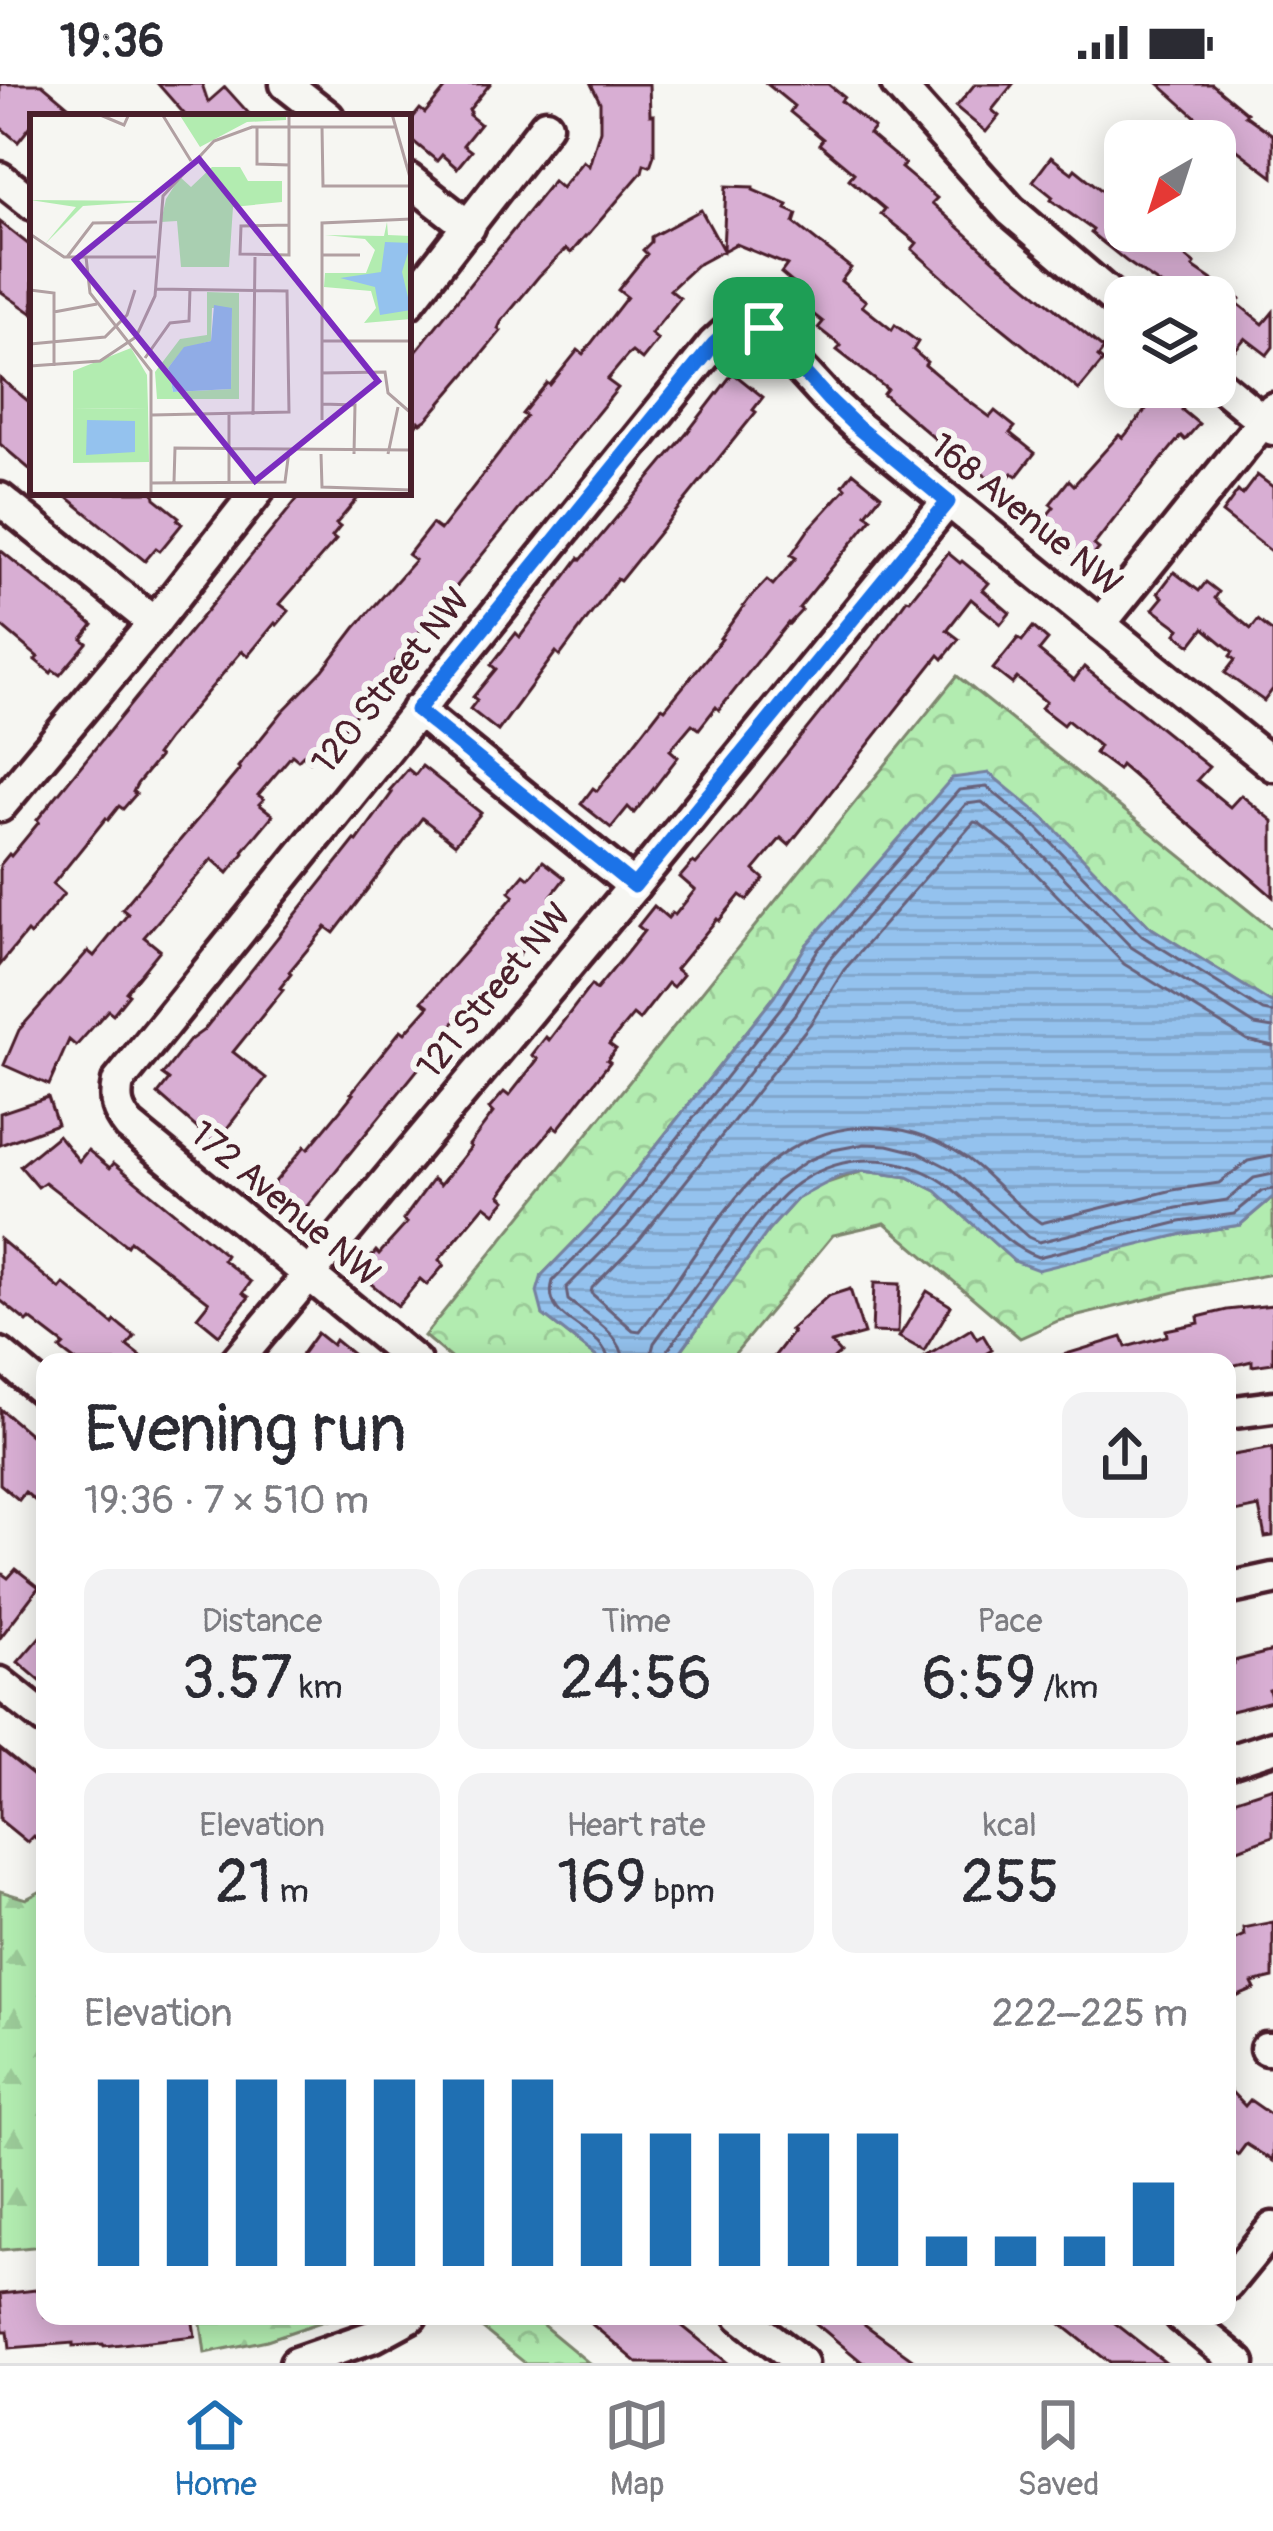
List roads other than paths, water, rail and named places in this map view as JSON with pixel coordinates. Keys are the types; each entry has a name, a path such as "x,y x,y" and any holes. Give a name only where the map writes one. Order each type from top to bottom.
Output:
{"street":[{"path":"286,84 324,114"},
{"path":"908,88 1010,210 1104,290"},
{"path":"411,299 546,125"},
{"path":"0,178 30,202"},
{"path":"411,181 469,226"},
{"name":"168 Avenue NW","path":"740,320 755,321 764,328 857,427 1273,765"},
{"name":"120 Street NW","path":"115,1099 118,1082 129,1067 714,344 740,320"},
{"path":"1100,624 1270,420 1236,397"},
{"path":"0,806 255,495"},
{"path":"0,499 154,623"},
{"name":"121 Street NW","path":"243,1353 948,502"},
{"path":"417,710 634,886"},
{"name":"172 Avenue NW","path":"115,1099 129,1126 404,1353"},
{"path":"0,1354 36,1384"},
{"path":"1236,1412 1273,1407"},
{"path":"1236,1587 1273,1579"},
{"path":"0,1683 36,1712"},
{"path":"1236,1759 1273,1747"},
{"path":"1236,2273 1273,2228"},
{"path":"296,2363 394,2325"},
{"path":"753,2325 802,2363"},
{"path":"1198,2325 1239,2363"}],"water":[{"path":"989,773 1045,819 1150,927 1273,1004 1273,1197 1240,1225 1183,1234 1038,1270 1014,1261 936,1191 908,1177 863,1171 840,1176 797,1199 768,1231 680,1353 592,1353 543,1315 537,1292 542,1275 605,1210 774,997 807,944 952,778"}]}
